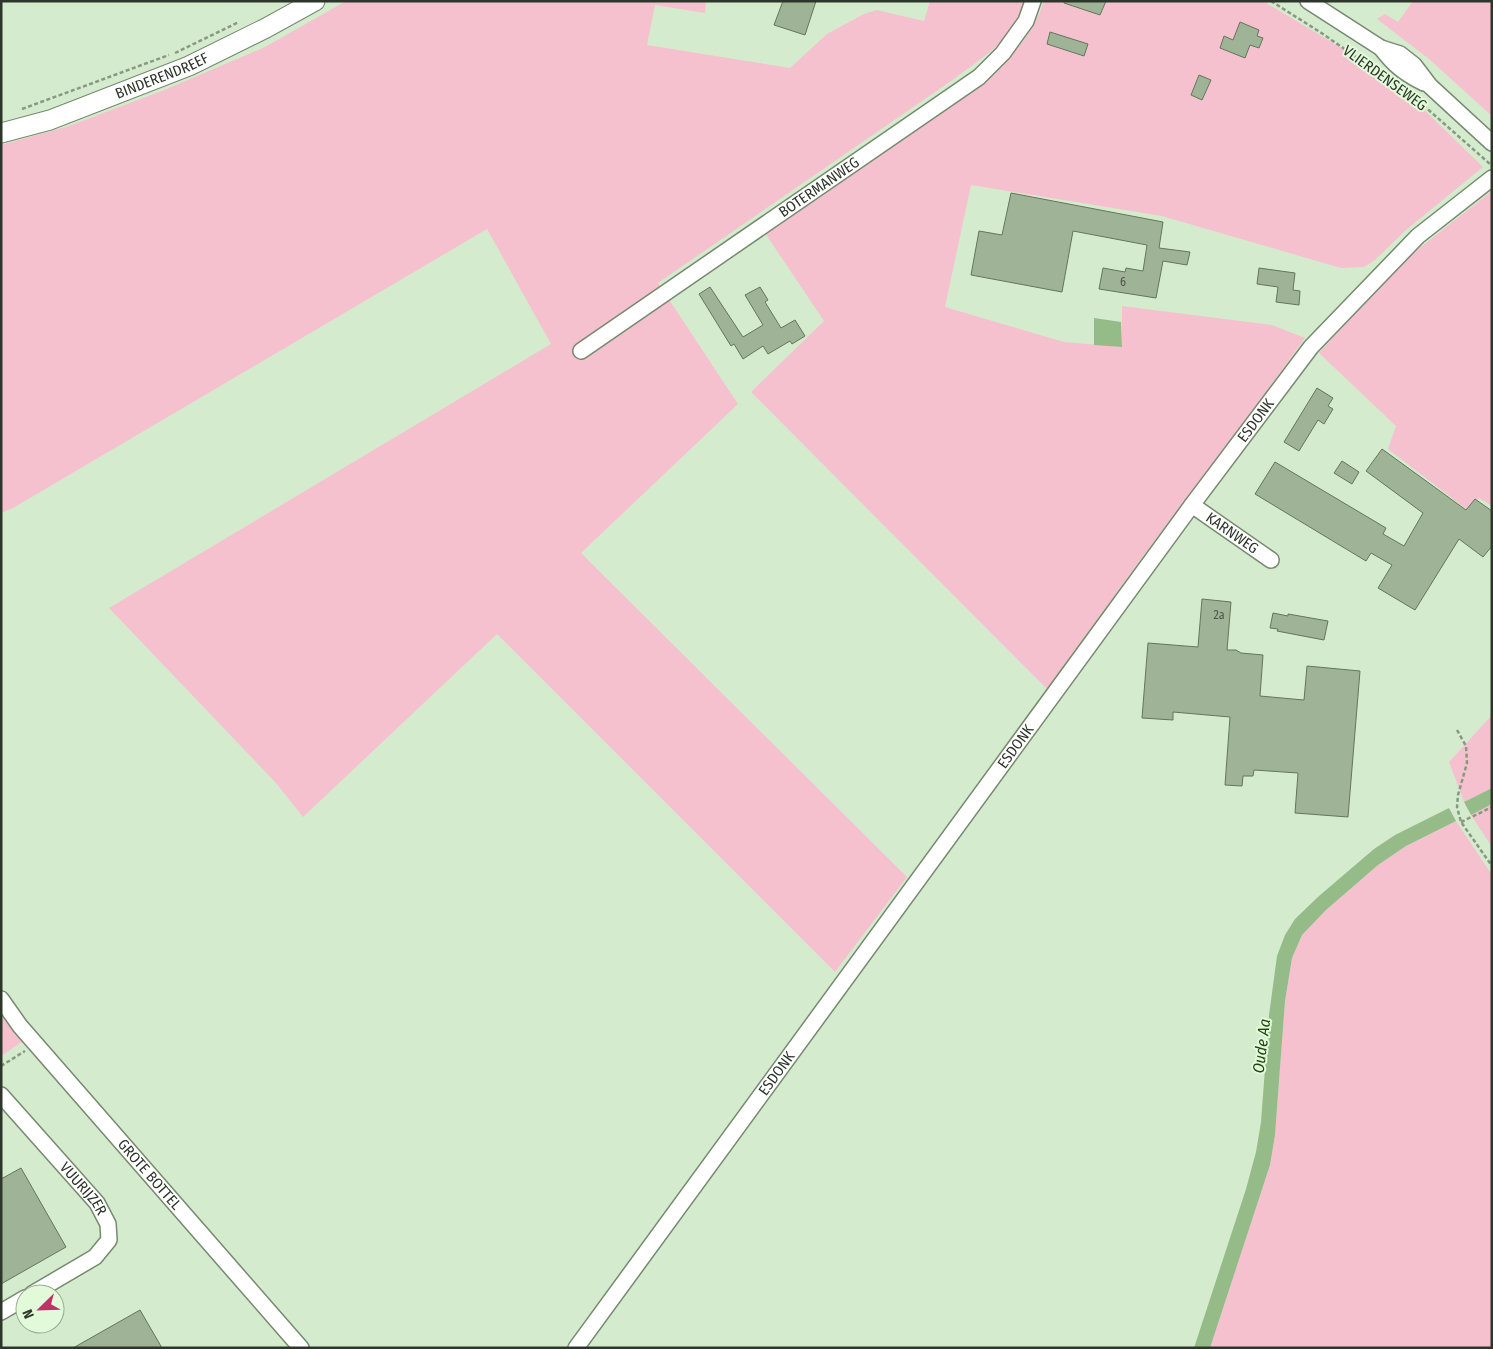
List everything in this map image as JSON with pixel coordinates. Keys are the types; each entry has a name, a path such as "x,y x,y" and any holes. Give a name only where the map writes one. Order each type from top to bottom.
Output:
{"main road":[{"name":"BINDERENDREEF","path":"1,133 50,120 189,66 266,28 315,1"}],"street":[{"name":"BOTERMANWEG","path":"581,351 979,77 1003,54 1026,21 1033,1"},
{"name":"VLIERDENSEWEG","path":"1308,1 1381,48 1400,54 1414,65 1430,86 1492,143"},
{"name":"ESDONK","path":"576,1348 1192,505 1311,347 1418,236 1492,178"},
{"name":"KARNWEG","path":"1192,505 1271,560"},
{"name":"GROTE BOTTEL","path":"1,999 20,1026 301,1348"},
{"name":"VUURIJZER","path":"1,1095 97,1203 108,1224 109,1240 95,1257 49,1284"},
{"path":"1,1312 15,1304"}],"path":[{"name":"VLIERDENSEWEG","path":"1271,1 1323,34 1392,82"},
{"name":"BINDERENDREEF","path":"20,110 176,52 246,18"},
{"name":"VLIERDENSEWEG","path":"1400,87 1492,166"},
{"path":"1457,730 1466,746 1467,763 1458,795 1457,807 1461,822 1492,866"},
{"path":"1461,822 1492,806"},
{"path":"1,1066 36,1044"}],"shaded area":[{"path":"346,1 706,1 705,13 655,5 647,45 790,68 827,34 864,14 877,10 924,21 930,1 1025,1 1019,18 1005,37 954,79 658,283 738,404 581,553 907,877 835,972 497,634 303,817 276,783 109,608 551,344 487,229 13,508 1,513 1,145 66,127 162,91 265,47"},
{"path":"1044,1 1263,1 1355,56 1390,80 1416,102 1483,167 1406,230 1375,260 1364,267 1341,268 1162,216 971,185 945,307 1064,342 1122,347 1122,306 1272,325 1305,338 1047,689 751,392 824,321 765,233 985,79 1024,40 1039,15"},
{"path":"1413,1 1492,1 1492,116 1429,59 1377,19 1385,14 1398,22"},
{"path":"1492,191 1492,506 1479,498 1469,511 1388,449 1396,426 1319,353 1368,298 1412,254"},
{"path":"1094,318 1121,322 1122,347 1094,345"},
{"path":"1492,715 1492,788 1464,802 1449,762"},
{"path":"1492,788 1492,804 1471,815 1464,802"},
{"path":"1492,804 1492,847 1471,815"},
{"path":"1449,808 1456,821 1406,846 1378,865 1326,910 1302,935 1292,958 1285,1001 1275,1135 1270,1165 1210,1348 1194,1348 1246,1189 1256,1152 1261,1122 1269,1015 1277,956 1285,935 1295,919 1374,849 1395,835"},
{"path":"1456,821 1492,875 1492,1348 1210,1348 1270,1165 1275,1135 1285,1001 1292,958 1302,935 1326,910 1378,865 1406,846"},
{"path":"1,1012 23,1041 1,1056"}],"building":[{"path":"783,1 816,1 805,35 774,25"},
{"path":"1064,1 1106,1 1100,15 1064,3"},
{"path":"1240,22 1259,30 1257,36 1263,38 1259,48 1250,45 1245,58 1220,48 1224,36 1233,40"},
{"path":"1050,32 1088,44 1084,56 1047,44"},
{"path":"1199,75 1211,80 1202,100 1191,95"},
{"path":"1011,193 1163,222 1159,248 1190,252 1187,265 1163,261 1156,298 1099,289 1103,268 1125,272 1126,268 1143,271 1147,245 1073,231 1062,292 971,275 979,231 1002,235"},
{"path":"1259,268 1295,273 1293,290 1300,291 1299,305 1276,302 1278,287 1257,284"},
{"path":"710,287 743,337 763,325 745,295 760,287 768,300 765,302 781,328 795,320 805,336 792,344 790,341 768,354 763,346 743,359 734,344 731,346 699,294"},
{"path":"1317,388 1333,398 1328,406 1333,409 1324,424 1318,420 1299,451 1284,442"},
{"path":"1382,449 1466,510 1475,499 1492,511 1492,546 1483,557 1459,539 1415,610 1378,588 1392,565 1371,553 1366,561 1255,494 1275,462 1386,528 1383,534 1404,546 1423,513 1366,471"},
{"path":"1342,461 1359,472 1352,484 1334,473"},
{"path":"1202,599 1231,602 1227,650 1263,655 1260,696 1304,700 1307,666 1360,671 1348,817 1295,813 1298,773 1254,770 1253,776 1243,776 1242,786 1225,785 1230,717 1173,712 1173,720 1142,718 1148,643 1198,647"},
{"path":"1273,613 1328,621 1324,640 1270,628"},
{"path":"21,1168 66,1247 1,1284 1,1179"},
{"path":"140,1310 162,1348 73,1348"}],"water label":[{"name":"Oude Aa","path":"1261,1046"}]}
